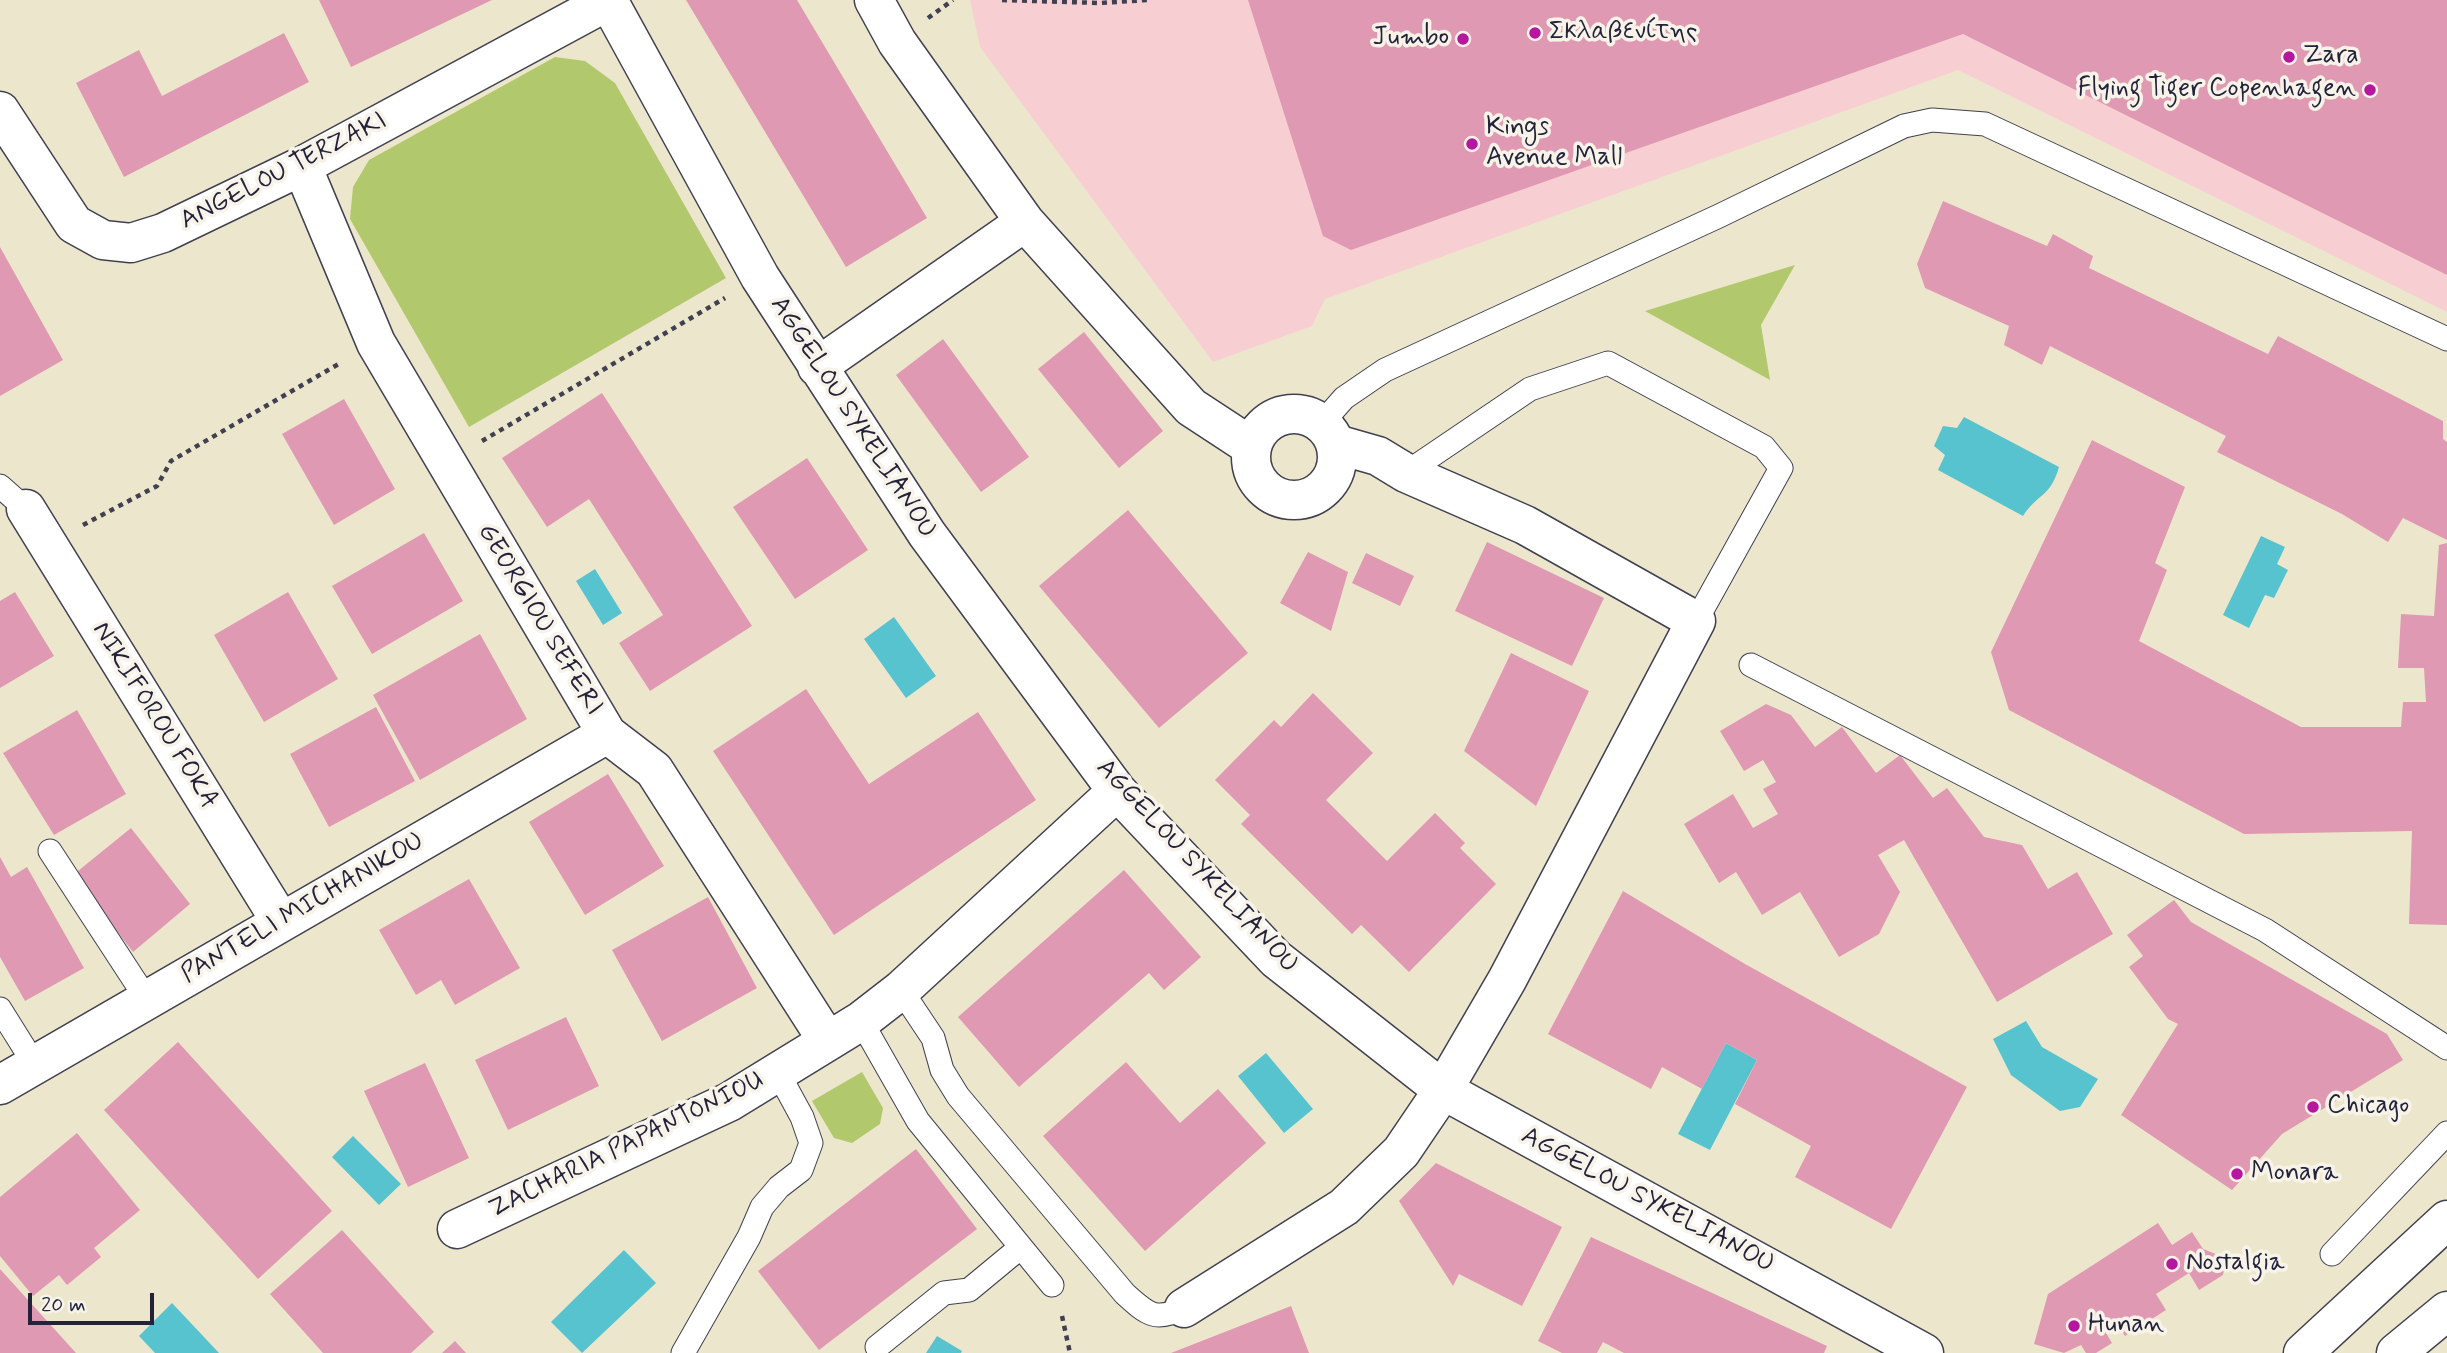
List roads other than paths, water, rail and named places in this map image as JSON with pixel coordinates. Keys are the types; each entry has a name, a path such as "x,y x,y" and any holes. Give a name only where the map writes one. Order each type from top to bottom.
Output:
{"street":[{"path":"874,0 897,42 1025,222 1191,407 1252,447"},
{"name":"ANGELOU TERZAKI","path":"0,111 74,224 103,240 131,243 163,233 302,166 608,1"},
{"name":"AGGELOU SYKELIANOU","path":"608,1 760,277 927,534 1117,791 1276,958 1443,1090 1924,1353"},
{"name":"GEORGIOU SEFERI","path":"302,166 376,342 607,734 654,770 827,1040"},
{"path":"817,367 1025,222"},
{"path":"1184,1308 1345,1207 1401,1152 1443,1090 1507,980 1696,621 1525,525 1406,473 1378,456 1329,433 1310,415 1280,415 1258,433 1252,447 1251,462 1255,477 1264,489 1291,501 1306,499 1319,493 1330,482 1336,469 1329,433"},
{"name":"NIKIFOROU FOKA","path":"13,498 48,544 281,922"},
{"name":"PANTELI MICHANIKOU","path":"0,1084 607,734"},
{"name":"ZACHARIA PAPANTONIOU","path":"457,1229 729,1102 861,1021 901,990 1117,791"},
{"path":"2303,1353 2447,1220"},
{"path":"2396,1353 2447,1311"}],"lane":[{"path":"1329,433 1344,398 1385,370 1682,234 1905,126 1932,120 1985,124 2447,339"},
{"path":"1406,473 1530,388 1608,363 1764,447 1781,468 1696,621"},
{"path":"1751,665 2265,930 2447,1048"},
{"path":"50,852 146,998"},
{"path":"901,990 933,1038 943,1070 958,1096 1125,1293 1152,1316 1168,1316 1184,1308"},
{"path":"0,1009 35,1065"},
{"path":"861,1021 918,1121 1052,1285"},
{"path":"683,1353 750,1237 762,1207 779,1187 801,1170 811,1143 802,1117 777,1071"},
{"path":"2332,1254 2447,1133"},
{"path":"877,1347 944,1293 969,1290 1021,1247"}],"water":[{"path":"1964,417 2059,467 2048,490 2023,516 1938,470 1945,455 1934,446 1943,426 1957,428"},
{"path":"2261,536 2285,547 2277,564 2288,570 2274,598 2265,595 2249,628 2223,615"},
{"path":"595,569 622,613 603,625 576,581"},
{"path":"894,617 936,676 906,698 864,639"},
{"path":"2026,1021 2042,1047 2098,1079 2080,1107 2060,1111 2011,1075 1993,1039"},
{"path":"1726,1043 1757,1060 1710,1150 1678,1134"},
{"path":"1266,1053 1313,1109 1284,1133 1238,1076"},
{"path":"353,1136 401,1184 379,1205 332,1157"},
{"path":"624,1250 656,1283 582,1353 551,1322"},
{"path":"172,1303 219,1353 155,1353 139,1336"},
{"path":"937,1336 962,1351 961,1353 926,1353"}],"place":[{"name":"Σκλαβενίτης","path":"1535,33"},
{"name":"Jumbo","path":"1463,39"},
{"name":"Zara","path":"2289,57"},
{"name":"Flying Tiger Copenhagen","path":"2370,90"},
{"name":"Kings Avenue Mall","path":"1472,144"},
{"name":"Chicago","path":"2313,1107"},
{"name":"Monara","path":"2237,1174"},
{"name":"Nostalgia","path":"2172,1264"},
{"name":"Hunan","path":"2074,1326"}]}
